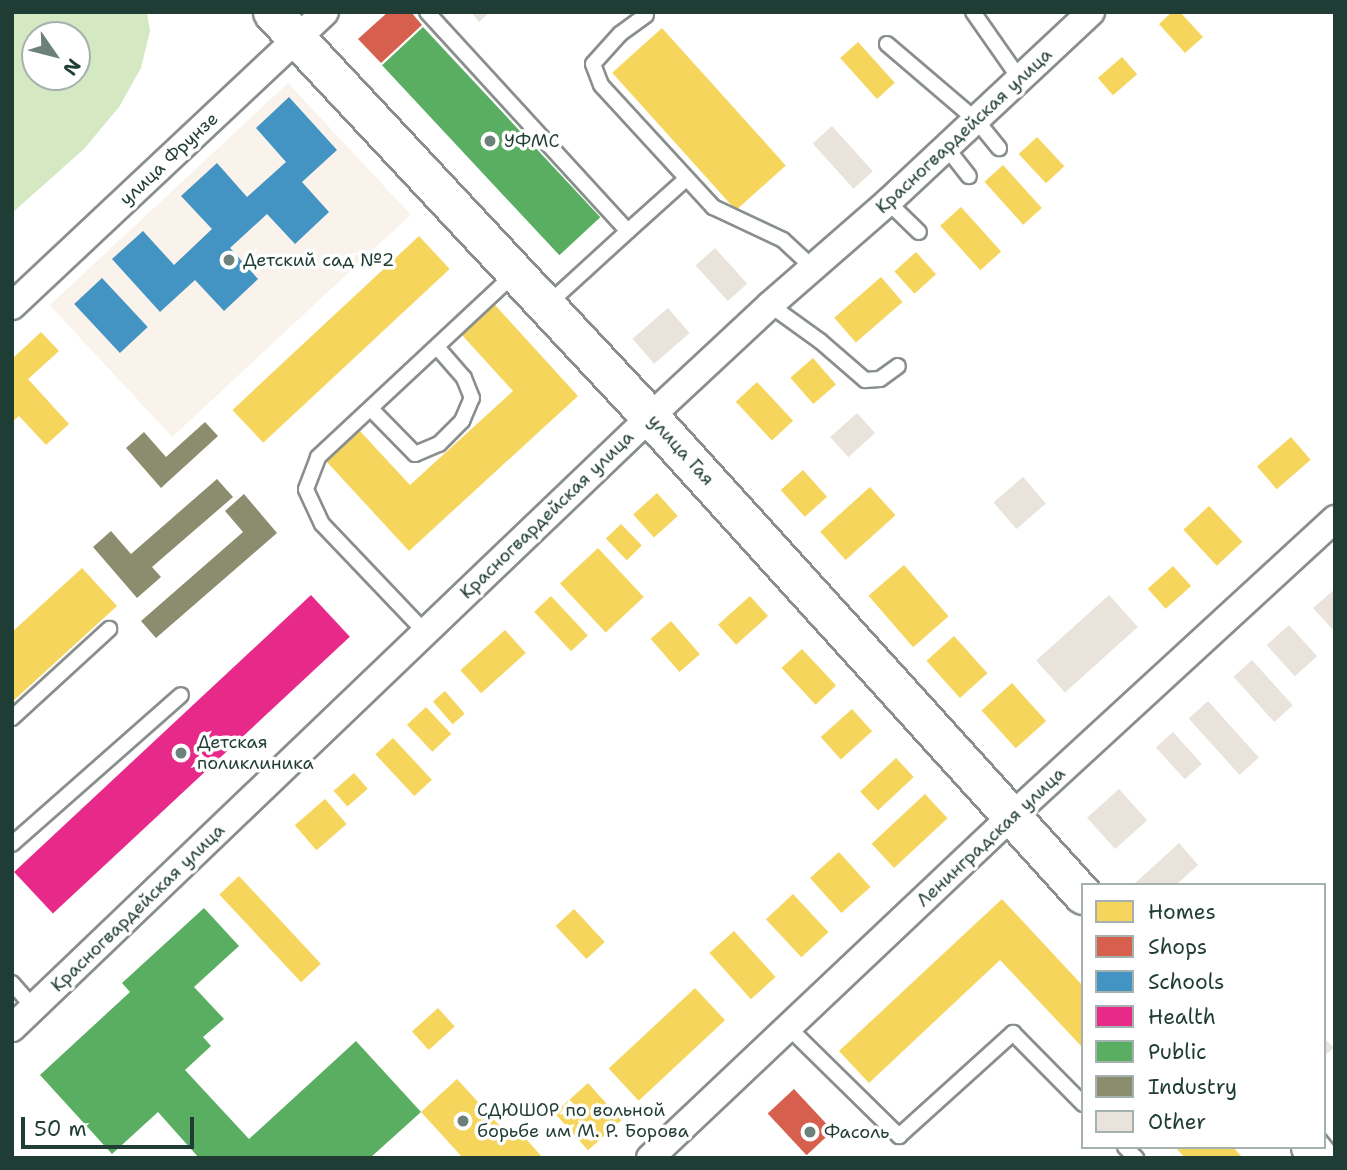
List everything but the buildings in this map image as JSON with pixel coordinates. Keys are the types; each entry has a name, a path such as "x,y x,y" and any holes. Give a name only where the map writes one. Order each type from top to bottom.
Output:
{"street":[{"name":"улица Гая","path":"272,12 650,417 1081,893"},
{"name":"улица Фрунзе","path":"12,306 325,12"},
{"name":"Красногвардейская улица","path":"12,1028 650,417 770,305 977,121 1091,12"},
{"name":"Ленинградская улица","path":"650,1158 1012,816 1335,519"}],"lane":[{"path":"427,12 628,231"},
{"path":"974,12 1020,79"},
{"path":"646,15 620,34 593,64 601,85 713,207 783,240 813,268"},
{"path":"887,44 977,121 999,148"},
{"path":"946,146 969,176"},
{"path":"545,306 686,179"},
{"path":"888,202 919,232"},
{"path":"425,632 322,524 306,489 318,457 515,273"},
{"path":"770,305 820,341 865,380 880,379 898,366"},
{"path":"371,410 415,454 439,444 462,421 472,398 464,379 437,348"},
{"path":"12,718 109,629"},
{"path":"12,844 181,695"},
{"path":"12,983 33,1008"},
{"path":"788,1027 899,1136 1013,1032 1081,1102"}],"shaded area":[{"name":"Детский сад №2","path":"288,83 411,215 172,437 50,305"}],"green space":[{"path":"12,12 147,12 150,31 141,68 119,107 84,149 12,213"}],"place":[{"name":"УФМС","path":"490,141"},
{"name":"Детский сад №2","path":"229,260"},
{"name":"Детская поликлиника","path":"181,753"},
{"name":"СДЮШОР по вольной борьбе им М. Р. Борова","path":"463,1121"},
{"name":"Фасоль","path":"810,1132"}]}
